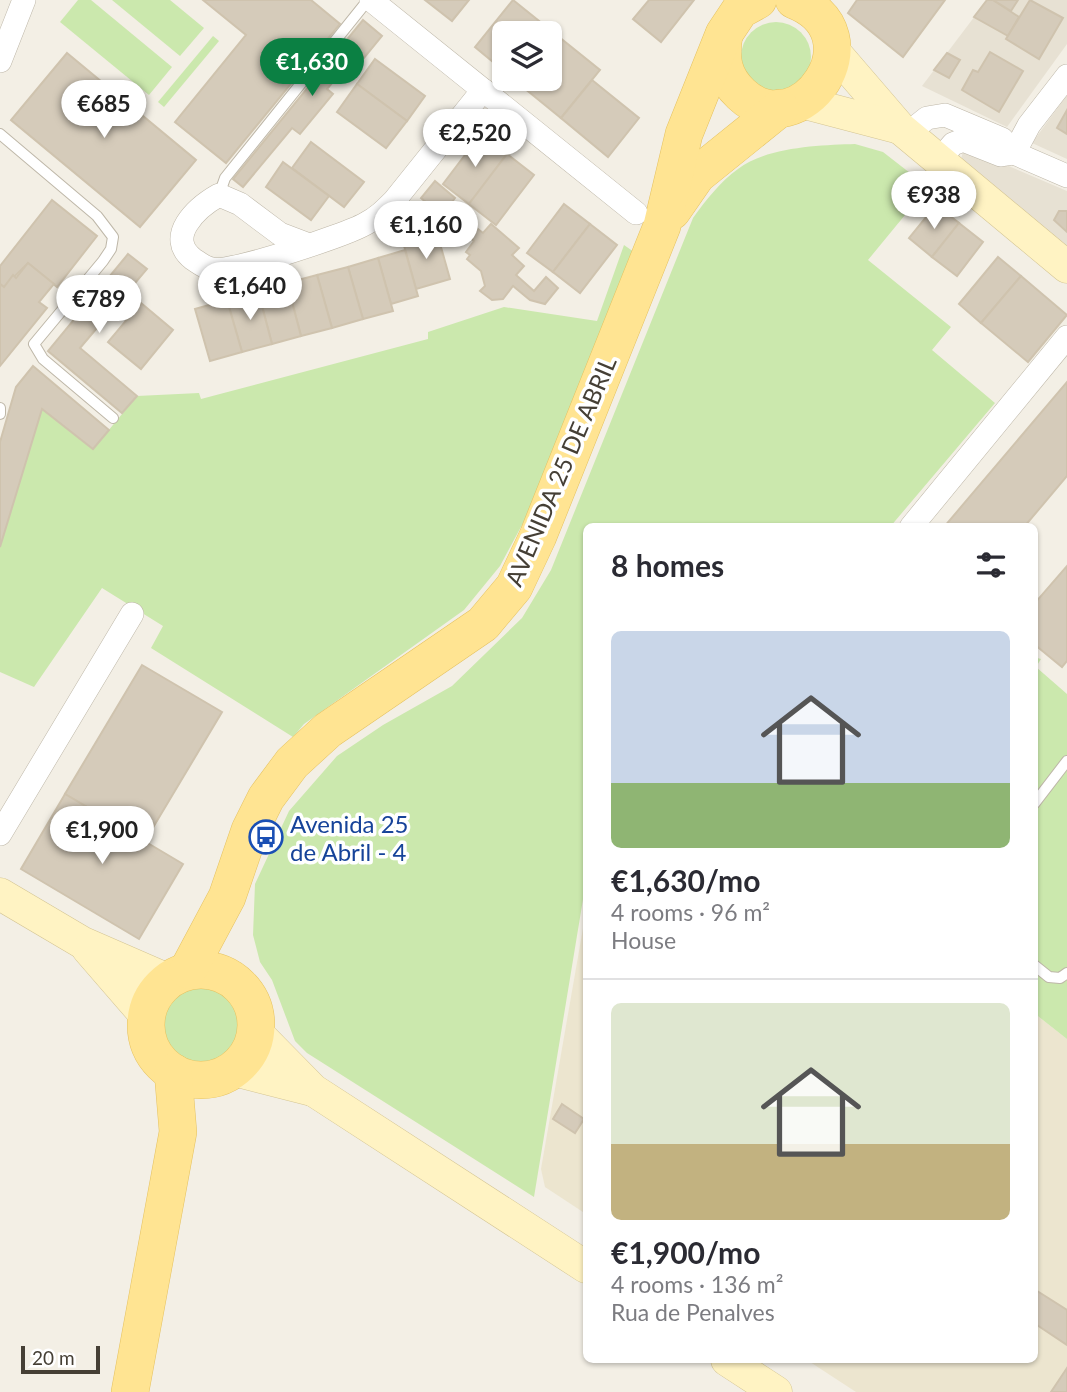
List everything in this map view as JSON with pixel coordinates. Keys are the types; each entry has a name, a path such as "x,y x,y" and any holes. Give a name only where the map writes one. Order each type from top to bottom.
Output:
{"main road":[{"path":"794,0 831,26"},
{"name":"AVENIDA 25 DE ABRIL","path":"146,1016 150,1002 178,975 227,897 250,830 266,798 292,763 328,730 483,624 514,587 537,536 649,220 724,34 735,16 753,1"},
{"name":"AVENIDA 25 DE ABRIL","path":"649,220 697,174 825,80 831,65 831,26"},
{"path":"724,34 721,52 723,70 732,86 745,98 762,106 791,105"},
{"name":"AVENIDA 25 DE ABRIL","path":"227,897 230,977"},
{"path":"178,975 202,969 230,977 252,1001 257,1033 245,1059 225,1074 178,1132"},
{"path":"146,1016 146,1032 151,1048 160,1062 173,1072 186,1078 225,1074"},
{"path":"130,1392 178,1132 173,1072"}],"street":[{"path":"0,61 24,0"},
{"path":"369,0 649,220"},
{"path":"831,26 903,131 1067,267"},
{"path":"1014,153 1029,125 1067,76"},
{"path":"309,245 280,234 240,204 219,195 196,214 182,232 179,241 183,251 202,266 223,270 309,245 363,226 382,214 482,90"},
{"path":"791,105 903,131 927,118 945,115 1002,139 1014,153 1067,176"},
{"path":"939,160 953,144 962,140 1001,155 1014,153"},
{"path":"914,523 1067,337"},
{"path":"0,834 132,614"},
{"path":"0,894 83,943 178,975"},
{"path":"83,943 146,1016"},
{"path":"257,1033 313,1090 583,1265"},
{"path":"225,1074 313,1090"},
{"path":"732,1363 776,1392"}],"lane":[{"path":"219,195 225,178 369,0"},
{"path":"0,134 97,216 113,237 111,249 103,261 34,344 43,359 113,418"},
{"path":"0,408 0,414"},
{"path":"1038,799 1067,761"},
{"path":"1038,968 1049,977 1060,978 1067,974"}],"shaded area":[{"path":"987,0 1067,0 1067,44 1007,127 922,86"},
{"path":"1067,95 1067,159 1032,143"},
{"path":"969,149 1067,191 1067,247 961,159 963,152"},
{"path":"583,928 583,1212 545,1187 541,1169"},
{"path":"1038,1016 1067,1039 1067,1392 856,1392 812,1363 1038,1363"}],"green space":[{"path":"78,0 91,0 172,67 149,95 60,22"},
{"path":"112,0 170,0 204,28 180,56"},
{"path":"776,22 801,32 811,57 801,82 776,92 751,82 741,57 751,32"},
{"path":"213,36 219,41 164,107 158,102"},
{"path":"855,144 883,152 928,187 868,260 951,327 932,350 995,403 893,523 583,523 583,899 534,1197 307,1053 295,1041 272,980 260,962 253,935 255,884 289,811 337,756 383,725 452,686 522,618 551,570 693,218 708,198 738,169 763,156 826,145"},
{"path":"624,245 634,252 544,484 500,566 464,610 304,724 293,737 151,648 163,626 102,588 34,687 0,672 0,547 42,409 93,449 137,396 199,393 201,399 428,339 428,332 504,307 597,321"},
{"path":"1038,669 1067,694 1067,1039 1038,1016"},
{"path":"203,984 218,987 231,996 240,1009 243,1024 240,1039 231,1052 218,1061 203,1064 188,1061 175,1052 166,1039 163,1024 166,1009 175,996 188,987"}],"building":[{"path":"203,0 311,0 340,24 226,163 175,122 246,35"},
{"path":"425,0 469,0 452,21"},
{"path":"513,0 539,21 496,21"},
{"path":"649,0 694,0 661,42 633,19"},
{"path":"857,0 945,0 903,57 848,13"},
{"path":"987,0 993,0 1019,17 1008,36 974,17"},
{"path":"993,0 1018,0 1011,11"},
{"path":"1030,0 1063,18 1039,59 1006,39"},
{"path":"363,20 382,36 364,58 357,53 327,89 333,94 300,134 292,128 243,187 233,179"},
{"path":"492,26 492,61 475,47"},
{"path":"562,39 600,70 561,118 528,91 562,91"},
{"path":"990,52 1023,71 999,112 962,90 973,70 978,72"},
{"path":"67,53 196,160 140,227 11,120"},
{"path":"947,53 960,60 949,78 934,70"},
{"path":"375,59 425,96 407,121 357,84"},
{"path":"592,80 639,118 608,157 561,118"},
{"path":"357,84 407,121 386,148 337,112"},
{"path":"1067,110 1067,134 1057,128"},
{"path":"481,134 507,154 469,204 443,184"},
{"path":"311,142 364,182 344,207 292,168"},
{"path":"507,154 534,175 496,225 469,204"},
{"path":"283,162 329,196 311,220 266,187"},
{"path":"435,181 455,198 449,206 483,233 491,224 519,248 512,255 524,266 516,275 534,291 546,277 558,288 545,304 530,300 513,286 503,299 492,300 480,291 485,286 481,271 467,259 470,255 466,252 474,241 421,198"},
{"path":"52,200 97,236 57,287 28,263 4,287 0,284 0,266"},
{"path":"564,204 590,224 553,272 527,253"},
{"path":"936,205 959,223 932,257 909,238"},
{"path":"1059,211 1067,211 1067,232 1054,220"},
{"path":"959,223 983,242 957,276 932,257"},
{"path":"590,224 617,245 580,293 553,272"},
{"path":"437,233 450,279 416,289 403,242"},
{"path":"405,250 418,296 391,304 378,258"},
{"path":"128,254 147,269 80,348 137,396 122,413 48,351"},
{"path":"998,257 1021,276 981,323 959,304"},
{"path":"378,258 393,311 363,319 348,267"},
{"path":"28,263 54,284 39,302 47,308 0,366 0,284 4,287 13,275 16,278"},
{"path":"348,267 363,319 332,328 317,275"},
{"path":"317,275 332,328 301,336 287,283"},
{"path":"1021,276 1067,315 1028,362 981,323"},
{"path":"287,283 301,336 272,344 258,291"},
{"path":"258,291 272,344 242,352 227,300"},
{"path":"227,300 242,352 210,361 195,309"},
{"path":"141,303 173,330 141,369 108,342"},
{"path":"33,366 109,430 93,449 42,409 0,547 0,442 16,387"},
{"path":"1067,382 1067,476 1027,523 947,523"},
{"path":"1067,566 1067,661 1062,667 1038,647 1038,599"},
{"path":"142,665 222,712 145,841 65,794"},
{"path":"65,794 183,864 139,939 21,869"},
{"path":"562,1104 583,1121 575,1133 553,1119"},
{"path":"1038,1292 1067,1310 1067,1345 1038,1326"},
{"path":"1067,1368 1067,1392 1051,1392"}],"place":[{"name":"Avenida 25 de Abril - 4","path":"266,837"}]}
